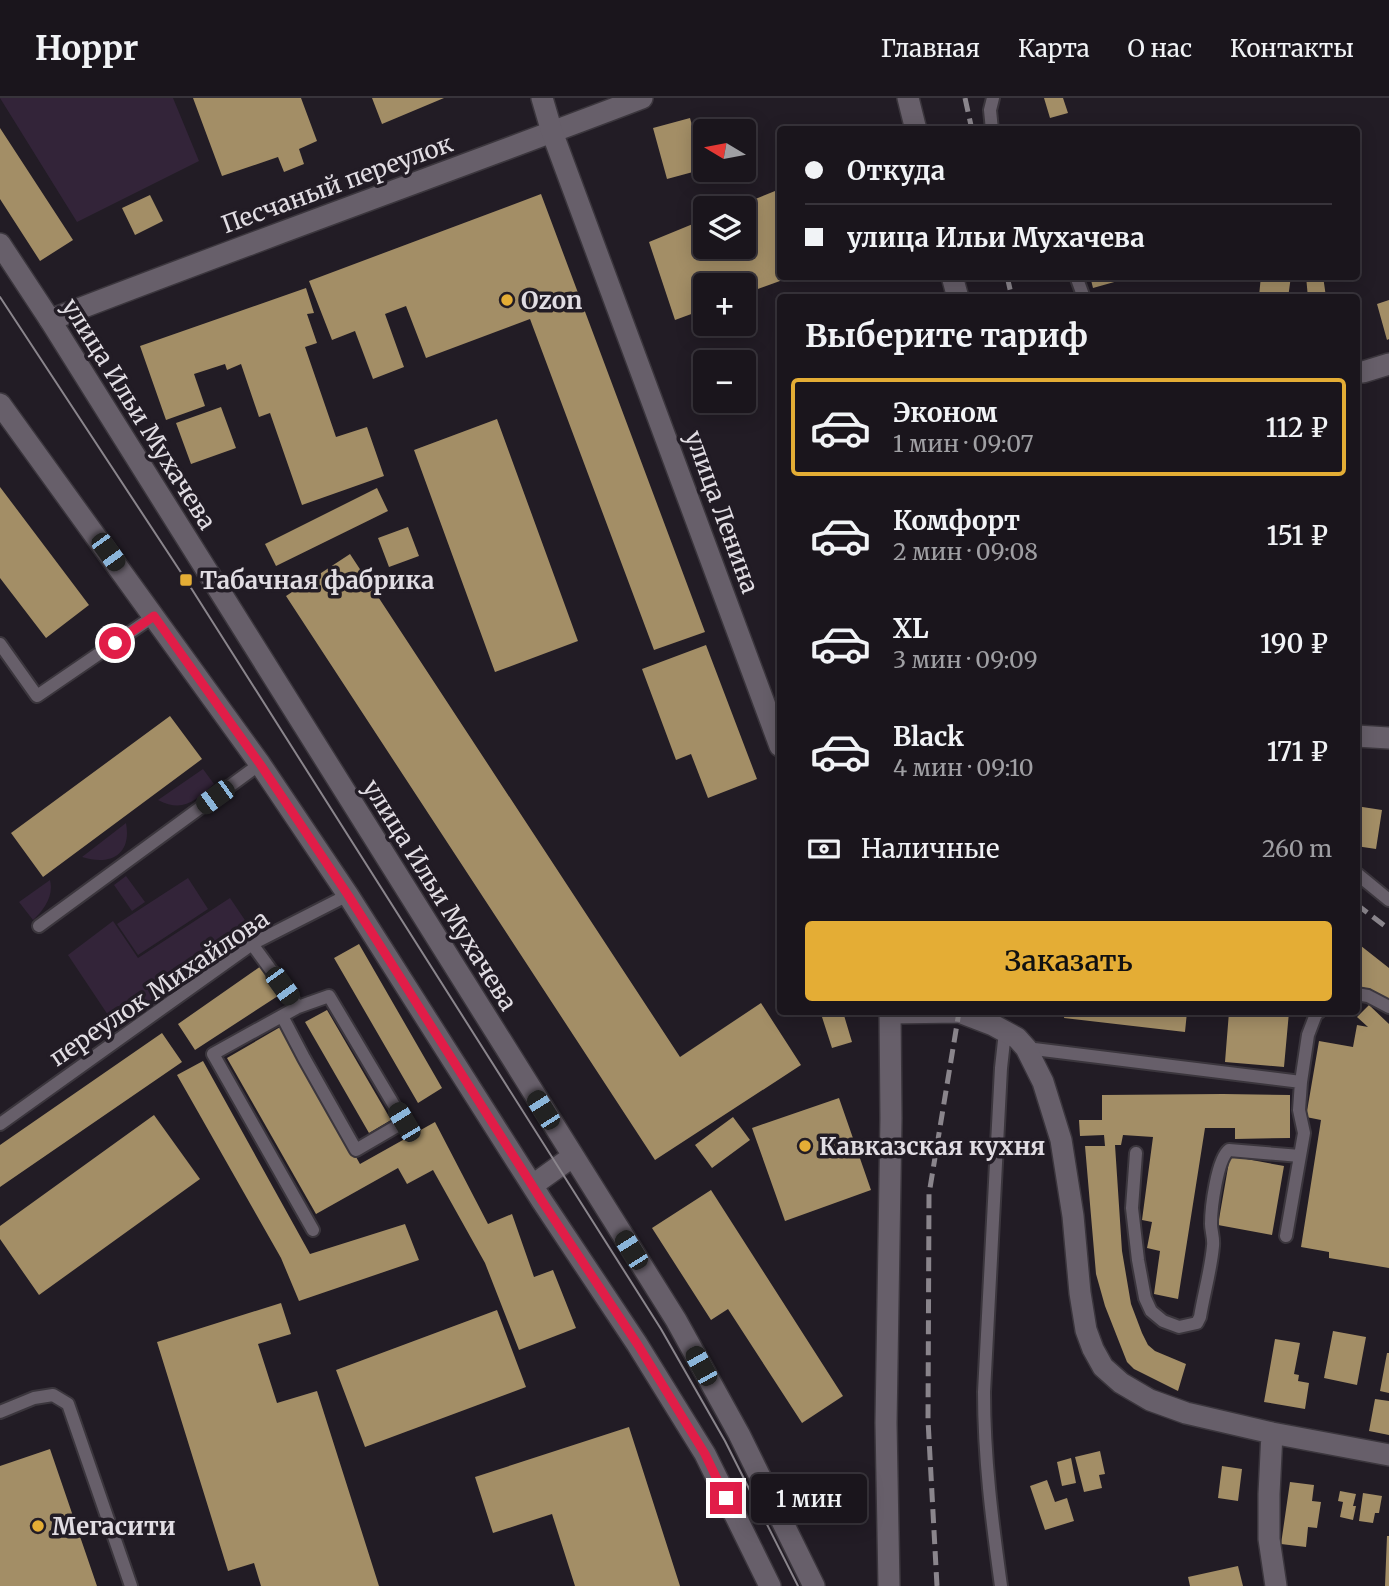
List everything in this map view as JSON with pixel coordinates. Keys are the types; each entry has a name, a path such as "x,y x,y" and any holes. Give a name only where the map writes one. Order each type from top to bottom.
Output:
{"main road":[{"name":"улица Ленина","path":"542,98 552,132 777,738"},
{"name":"Песчаный переулок","path":"50,320 642,98"},
{"path":"908,98 915,126"},
{"name":"улица Ильи Мухачева","path":"0,244 676,1320 738,1434 814,1586"},
{"path":"1360,372 1389,363"},
{"path":"0,404 260,764 348,895 542,1201 638,1345 705,1454 770,1586"},
{"path":"1360,736 1389,738"},
{"path":"889,1586 886,1423 890,1015"},
{"path":"967,1015 1017,1038 1026,1048 1043,1082 1061,1140 1086,1330 1103,1367 1121,1383 1150,1400 1186,1413 1272,1433 1389,1455"},
{"path":"533,1185 572,1157"},
{"path":"1272,1433 1269,1539 1276,1586"}],"lane":[{"path":"992,126 990,110 993,98"},
{"path":"0,644 37,696 154,616"},
{"path":"39,926 260,764"},
{"path":"1360,876 1389,900"},
{"name":"переулок Михайлова","path":"0,1124 252,944 348,895"},
{"path":"252,944 298,1007"},
{"path":"1360,995 1389,1007"},
{"path":"282,1016 356,1150 404,1122 328,996 298,1007 213,1054 313,1230"},
{"path":"1286,1236 1304,1133 1298,1110 1301,1082 1308,1035 1316,1015"},
{"path":"1000,1586 988,1484 984,1392 1005,1032"},
{"path":"1026,1048 1301,1082"},
{"path":"1136,1153 1132,1208 1145,1298 1151,1311 1163,1321 1179,1327 1196,1323 1200,1317 1213,1244 1211,1222 1214,1196 1220,1161 1224,1154 1235,1150 1300,1156"},
{"path":"0,1412 34,1398 53,1395 68,1404 131,1586"}],"shaded area":[{"path":"0,98 173,98 199,161 77,222"},
{"path":"203,769 214,784 195,800 175,805 158,800"},
{"path":"126,823 126,843 117,855 102,860 82,857"},
{"path":"126,876 145,902 132,911 114,885"},
{"path":"188,878 208,909 138,955 117,924"},
{"path":"50,880 51,892 47,902 33,920 19,902"},
{"path":"230,898 257,938 118,1030 68,955 113,921 138,958"}],"building":[{"path":"193,98 301,98 317,141 299,149 304,164 284,172 278,157 222,176"},
{"path":"372,98 444,98 382,124"},
{"path":"1044,98 1063,98 1068,113 1050,118"},
{"path":"690,118 693,129 693,172 667,179 653,128"},
{"path":"0,128 73,240 40,261 0,199"},
{"path":"777,190 777,280 783,280 756,290 756,273 693,273 693,313 675,320 649,242 693,224 693,259 756,259 756,199"},
{"path":"541,194 705,632 654,650 530,319 426,358 406,306 385,314 404,367 373,379 355,331 332,340 309,281"},
{"path":"150,195 163,221 135,235 122,208"},
{"path":"1091,280 1121,280 1093,288"},
{"path":"1261,280 1290,280 1289,294 1259,294"},
{"path":"1306,280 1324,280 1326,294 1308,294"},
{"path":"306,288 314,313 307,314 317,343 305,347 336,437 367,427 384,476 302,505 270,413 259,417 241,364 227,370 225,364 194,374 205,406 166,420 140,346"},
{"path":"1389,300 1389,339 1387,340 1377,304"},
{"path":"221,407 236,448 191,464 176,423"},
{"path":"497,419 578,641 495,672 414,450"},
{"path":"0,487 89,605 46,638 0,578"},
{"path":"377,488 388,511 276,566 265,544"},
{"path":"408,527 419,556 389,567 378,538"},
{"path":"350,554 680,1057 761,1003 801,1065 655,1160 286,596"},
{"path":"706,645 757,779 708,798 691,754 676,760 642,669"},
{"path":"170,716 202,759 43,877 11,833"},
{"path":"1360,807 1382,810 1376,849 1360,847"},
{"path":"359,944 442,1088 418,1103 334,958"},
{"path":"1360,945 1389,968 1389,1001 1374,991 1360,986"},
{"path":"261,966 281,994 195,1050 178,1024"},
{"path":"1369,1005 1389,1024 1389,1268 1329,1258 1329,1252 1301,1247 1321,1120 1306,1117 1319,1041 1353,1047 1357,1025 1368,1027 1357,1017"},
{"path":"327,1010 391,1120 369,1133 305,1022"},
{"path":"844,1015 852,1042 832,1048 822,1017"},
{"path":"1064,1015 1187,1015 1185,1032 1064,1018"},
{"path":"1229,1015 1289,1015 1284,1067 1225,1062"},
{"path":"282,1026 360,1164 435,1122 488,1224 512,1214 534,1277 553,1270 576,1328 519,1350 485,1263 433,1170 407,1184 398,1168 316,1214 227,1058"},
{"path":"162,1033 182,1062 0,1187 0,1145"},
{"path":"203,1061 310,1254 405,1224 419,1260 299,1301 281,1258 177,1075"},
{"path":"1102,1095 1290,1095 1290,1138 1235,1139 1235,1128 1205,1128 1178,1299 1154,1294 1160,1251 1147,1248 1152,1222 1142,1220 1153,1137 1123,1135 1121,1145 1115,1145 1122,1251 1131,1304 1148,1345 1155,1351 1186,1364 1178,1391 1134,1369 1127,1362 1105,1306 1096,1274 1085,1146 1105,1146 1104,1135 1080,1136 1079,1120 1102,1120"},
{"path":"839,1098 871,1190 785,1221 752,1128"},
{"path":"154,1115 200,1179 39,1295 0,1239 0,1226"},
{"path":"733,1117 750,1140 712,1168 695,1145"},
{"path":"1230,1156 1284,1166 1272,1235 1218,1225"},
{"path":"711,1190 843,1396 802,1423 728,1309 711,1320 652,1228"},
{"path":"281,1303 291,1334 258,1344 277,1403 317,1391 379,1586 261,1586 254,1563 228,1571 157,1342"},
{"path":"497,1310 526,1387 365,1447 336,1370"},
{"path":"1333,1331 1366,1337 1357,1385 1324,1378"},
{"path":"1275,1339 1300,1343 1294,1374 1299,1375 1298,1381 1309,1383 1305,1409 1264,1402"},
{"path":"1389,1353 1389,1393 1380,1391"},
{"path":"1375,1399 1389,1401 1389,1435 1369,1431"},
{"path":"629,1427 680,1586 575,1586 552,1514 493,1533 475,1477"},
{"name":"Мегасити","path":"50,1449 97,1586 0,1586 0,1466"},
{"path":"1100,1451 1105,1474 1099,1475 1102,1488 1084,1492 1075,1457"},
{"path":"1071,1458 1076,1483 1062,1486 1057,1462"},
{"path":"1222,1466 1242,1469 1238,1501 1218,1498"},
{"path":"1047,1480 1055,1502 1067,1498 1074,1521 1045,1530 1030,1486"},
{"path":"1290,1482 1314,1485 1312,1501 1321,1502 1317,1528 1308,1527 1306,1547 1281,1544"},
{"path":"1340,1491 1356,1494 1353,1520 1340,1517 1343,1502 1338,1501"},
{"path":"1363,1493 1382,1496 1379,1513 1375,1513 1373,1523 1359,1521"},
{"path":"1387,1536 1389,1586 1385,1586"},
{"path":"1238,1566 1243,1586 1190,1586 1188,1577"}],"tram line":[{"path":"0,297 186,580 661,1329 725,1441 798,1586"}],"railway":[{"path":"965,98 971,126"},
{"path":"1008,280 1011,294"},
{"path":"1360,907 1389,929"},
{"path":"937,1586 928,1420 929,1194 959,1015"}],"place":[{"name":"Ozon","path":"507,300"},
{"name":"Табачная фабрика","path":"186,580"},
{"name":"Кавказская кухня","path":"805,1146"},
{"name":"Мегасити","path":"38,1526"}],"route":[{"path":"115,643 154,616 260,764 348,895 542,1201 638,1345 705,1454 726,1498"}]}
